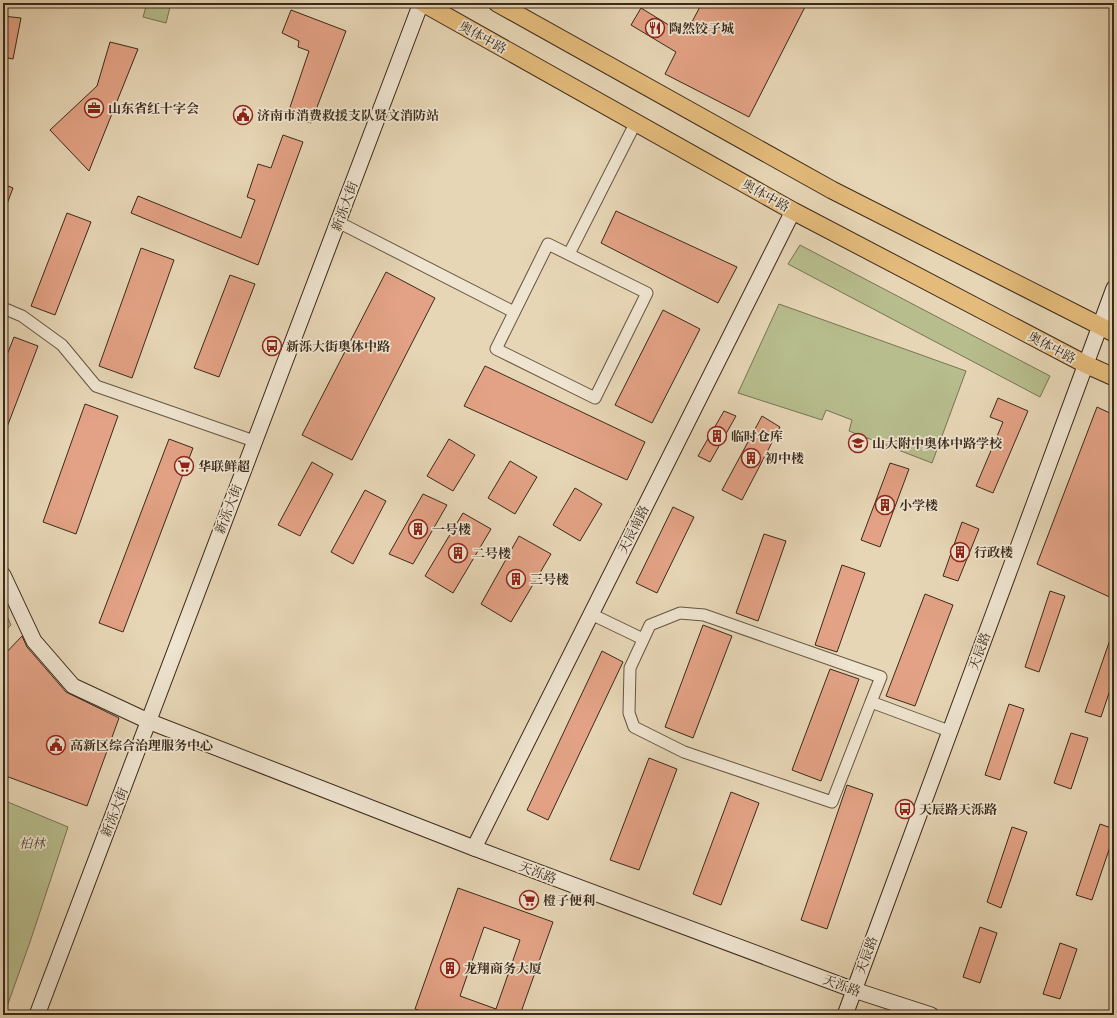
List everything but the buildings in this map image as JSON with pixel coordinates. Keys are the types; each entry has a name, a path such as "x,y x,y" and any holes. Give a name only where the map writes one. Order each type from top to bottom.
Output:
{"main road":[{"name":"奥体中路","path":"422,3 793,211 1085,364 1114,377"},
{"path":"497,3 832,190 1107,330"}],"street":[{"name":"新泺大街","path":"37,1015 254,441 422,3"},
{"path":"569,254 636,122"},
{"name":"天辰南路","path":"474,848 793,211"},
{"path":"338,222 514,312"},
{"path":"548,244 569,254 647,293 595,398 496,349 548,244"},
{"name":"天辰路","path":"845,1015 1085,364 1107,330 1114,288"},
{"path":"3,308 22,316 62,345 96,386 254,441"},
{"name":"天泺路","path":"3,575 34,641 73,686 148,721 474,848 854,990 931,1015"},
{"path":"680,613 704,615 881,676 871,702 832,802 684,752 634,727 629,713 630,668 650,626 680,613"},
{"path":"591,614 643,639"},
{"path":"871,702 950,731"}],"green space":[{"path":"147,3 171,3 166,23 143,17"},
{"path":"800,245 1050,376 1040,397 788,264"},
{"path":"779,304 966,371 932,463 849,431 852,420 826,410 822,420 738,393"},
{"path":"3,607 11,625 3,633"},
{"name":"柏林","path":"3,800 68,827 4,1015"}],"place":[{"name":"陶然饺子城","path":"655,28"},
{"name":"山东省红十字会","path":"94,108"},
{"name":"济南市消费救援支队贤文消防站","path":"243,115"},
{"name":"新泺大街奥体中路","path":"272,346"},
{"name":"临时仓库","path":"717,436"},
{"name":"山大附中奥体中路学校","path":"858,443"},
{"name":"初中楼","path":"751,458"},
{"name":"华联鲜超","path":"184,466"},
{"name":"小学楼","path":"885,505"},
{"name":"一号楼","path":"418,529"},
{"name":"行政楼","path":"960,552"},
{"name":"二号楼","path":"458,553"},
{"name":"三号楼","path":"516,579"},
{"name":"高新区综合治理服务中心","path":"56,745"},
{"name":"天辰路天泺路","path":"905,809"},
{"name":"橙子便利","path":"529,900"},
{"name":"龙翔商务大厦","path":"450,968"}]}
